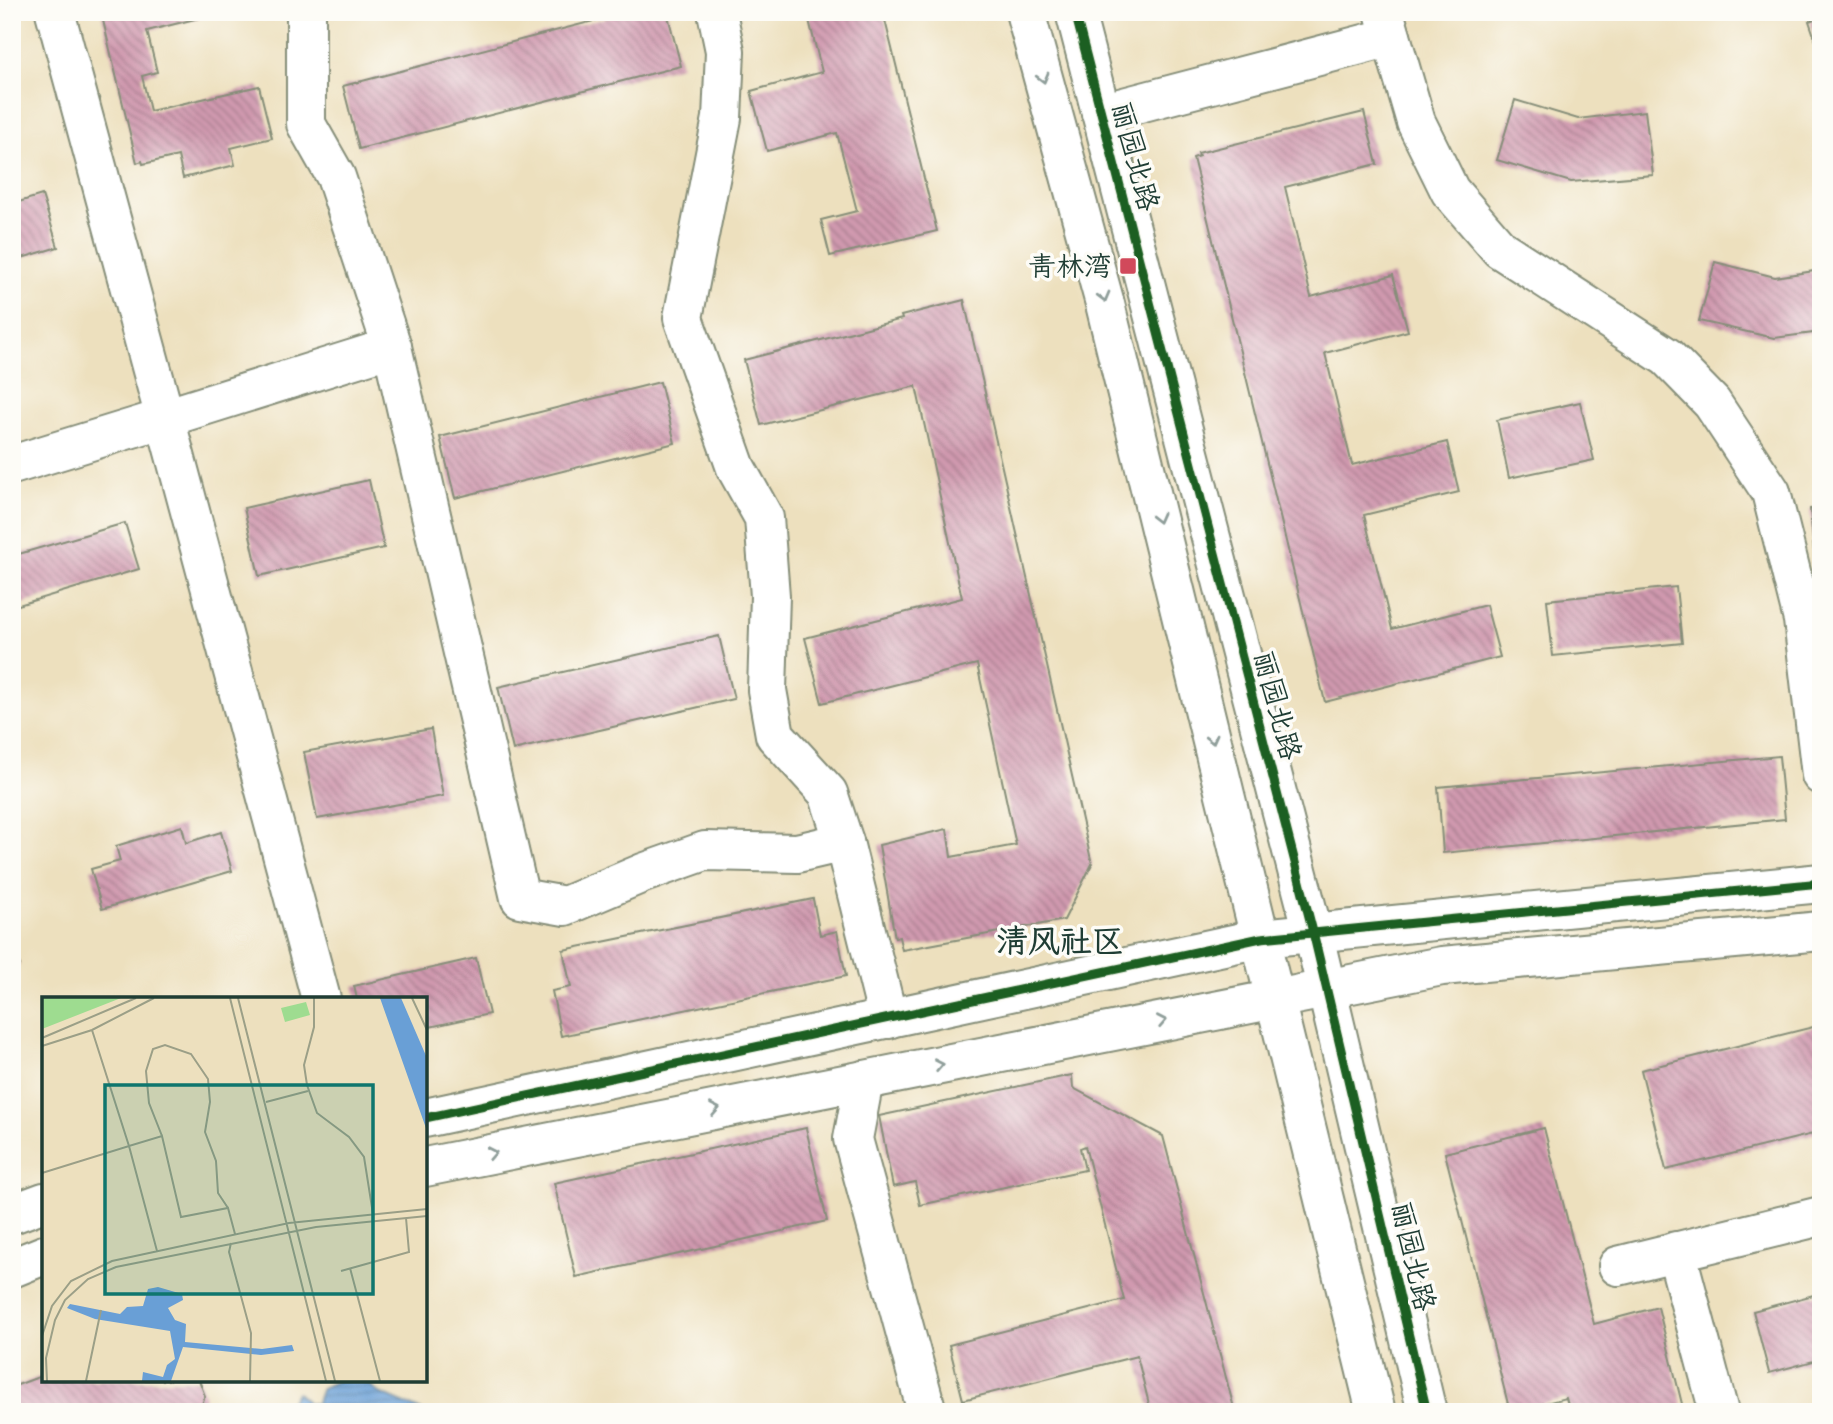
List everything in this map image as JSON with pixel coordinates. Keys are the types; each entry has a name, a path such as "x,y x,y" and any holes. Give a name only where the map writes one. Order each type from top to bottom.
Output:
{"street":[{"path":"54,12 320,997"},
{"path":"306,12 306,124 336,177 392,347 520,898 565,906 643,873 705,851 797,853 844,842"},
{"path":"717,12 725,51 722,118 683,318 736,468 764,518 770,596 767,690 775,735 828,793 844,842 888,1019"},
{"path":"1025,12 1104,300 1376,1412"},
{"name":"丽园北路","path":"1075,12 1313,932 1427,1412"},
{"path":"1101,113 1387,24 1416,122 1450,191 1500,249 1667,357 1712,403 1771,492 1803,620 1821,775"},
{"path":"12,465 392,347"},
{"path":"427,1118 1261,938 1821,883"},
{"path":"427,1167 1442,966 1821,931"},
{"path":"864,1080 853,1139 927,1412"},
{"path":"12,1214 42,1203"},
{"path":"1618,1266 1821,1216"},
{"path":"1676,1251 1719,1412"},
{"path":"12,1268 42,1256"}],"water":[{"path":"335,1382 367,1382 377,1392 424,1412 285,1412 296,1392 308,1403 316,1404 322,1388"}],"building":[{"path":"101,12 223,12 147,31 157,72 142,76 150,111 259,86 272,138 231,148 235,165 183,178 178,156 137,163"},
{"path":"628,12 667,12 681,66 359,149 343,86"},
{"path":"807,12 883,12 937,231 830,256 821,220 857,211 837,133 767,151 751,91 822,72"},
{"path":"1821,17 1821,53 1820,53 1809,21"},
{"path":"1515,100 1578,119 1645,111 1653,175 1571,182 1497,160"},
{"path":"1364,112 1377,164 1285,187 1311,297 1393,275 1408,331 1325,353 1352,465 1447,442 1459,492 1364,515 1392,629 1486,605 1500,657 1325,702 1193,158 1199,156 1198,153"},
{"path":"42,195 58,247 12,261 12,204"},
{"path":"1715,262 1775,277 1821,270 1821,332 1774,338 1699,321"},
{"path":"964,300 1092,864 1064,920 902,950 899,937 895,938 879,845 947,829 951,857 1016,845 977,664 822,703 805,638 962,598 916,386 761,425 744,360"},
{"path":"660,382 675,443 455,498 440,437"},
{"path":"1580,402 1594,460 1509,478 1497,420"},
{"path":"369,480 384,548 259,576 244,508"},
{"path":"1821,508 1821,562 1815,562 1810,509"},
{"path":"125,523 139,569 12,607 12,556"},
{"path":"1676,587 1682,643 1553,656 1547,600"},
{"path":"719,636 734,699 513,750 498,687"},
{"path":"431,729 443,796 317,819 304,752"},
{"path":"1779,756 1785,819 1443,853 1438,787"},
{"path":"182,826 186,843 221,832 232,871 102,909 91,869 120,861 116,846"},
{"path":"813,899 820,935 837,931 846,976 561,1036 552,991 571,987 563,950"},
{"path":"12,946 20,965 12,968"},
{"path":"476,958 489,1014 427,1028 427,997 357,997 354,986"},
{"path":"1821,1025 1821,1132 1666,1170 1641,1070"},
{"path":"1072,1075 1073,1088 1163,1136 1235,1412 1151,1412 1137,1356 963,1400 949,1345 1124,1300 1085,1146 1080,1148 1085,1170 920,1205 915,1182 893,1187 879,1116"},
{"path":"806,1128 827,1221 576,1277 554,1183"},
{"path":"1544,1128 1594,1324 1658,1307 1684,1412 1570,1412 1566,1398 1510,1412 1445,1153"},
{"path":"1821,1293 1821,1359 1769,1373 1753,1311"},
{"path":"42,1376 42,1382 200,1382 205,1396 199,1412 12,1412 12,1387"}],"cycle path":[{"path":"1075,12 1313,932 1427,1412"},
{"path":"427,1118 1261,938 1821,883"}],"place":[{"name":"青林湾","path":"1128,266"}],"district":[{"name":"清风社区","path":"1060,941"}]}
